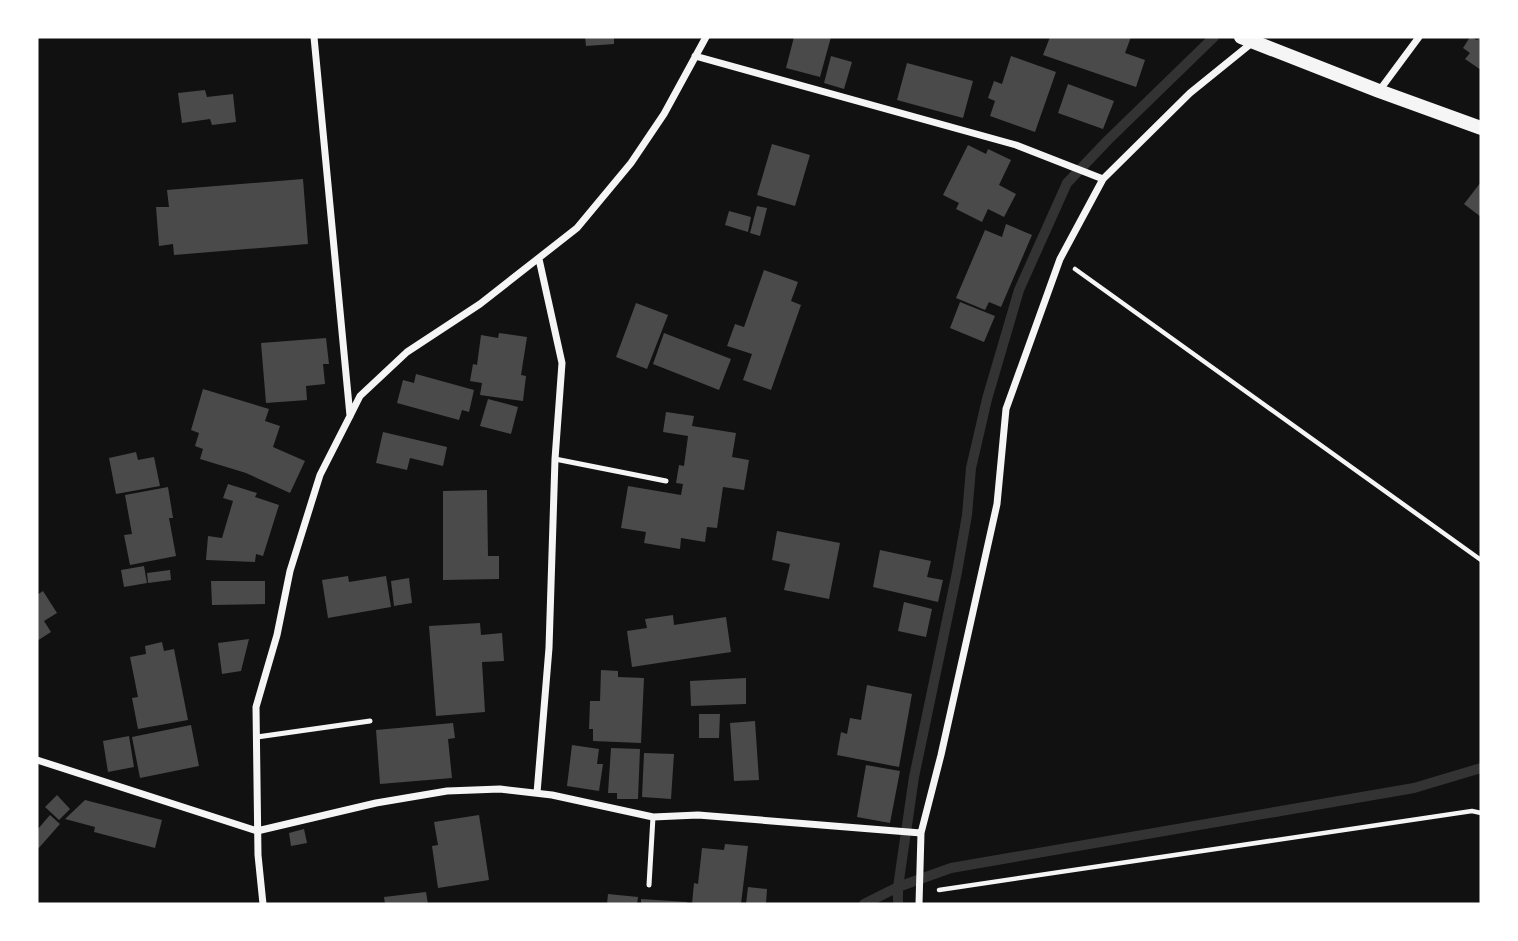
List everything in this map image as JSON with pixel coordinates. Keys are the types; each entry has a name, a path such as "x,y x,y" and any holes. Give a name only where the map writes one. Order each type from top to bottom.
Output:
{"main road":[{"path":"1250,38 1379,91 1481,128"}],"street":[{"path":"314,37 350,416"},
{"path":"263,904 257,831 256,707 277,635 290,571 320,475 360,396 407,352 480,304 577,228 631,163 664,114 706,37"},
{"path":"1379,91 1419,37"},
{"path":"919,904 921,833 997,504 1006,410 1060,259 1103,179 1250,38"},
{"path":"695,56 1016,145 1103,179"},
{"path":"537,793 549,648 555,459 562,363 539,259"},
{"path":"37,760 257,831 376,803 447,791 500,789 537,793 653,817 698,815 921,833"}],"lane":[{"path":"555,459 666,481"},
{"path":"257,737 370,721"},
{"path":"649,885 653,817"}],"path":[{"path":"1060,259 1481,560"},
{"path":"920,893 1472,811 1481,813"}],"building":[{"path":"585,37 614,37 614,44 586,46"},
{"path":"794,37 831,37 820,77 786,68"},
{"path":"1050,37 1131,37 1125,53 1145,60 1136,87 1043,55"},
{"path":"1470,37 1477,40 1481,37 1481,70 1465,59 1470,53 1463,48"},
{"path":"831,56 852,62 844,89 824,83"},
{"path":"1011,56 1056,72 1035,132 990,116 995,101 988,98 994,81 1002,84"},
{"path":"907,63 973,81 963,118 897,100"},
{"path":"1068,84 1114,101 1103,129 1058,113"},
{"path":"205,90 207,97 233,94 236,122 212,125 210,119 182,123 178,93"},
{"path":"772,144 810,155 795,206 757,195"},
{"path":"968,145 986,154 988,149 1011,160 999,185 1016,194 1004,217 988,209 982,222 956,209 959,203 943,195"},
{"path":"303,179 308,244 174,255 173,244 159,246 156,207 169,207 167,190"},
{"path":"1481,182 1481,217 1464,204"},
{"path":"757,206 767,208 760,236 750,233"},
{"path":"729,211 751,217 748,232 725,225"},
{"path":"1006,224 1032,235 1001,307 989,302 985,310 956,298 985,230 1002,237"},
{"path":"764,270 798,282 791,301 801,305 771,390 743,380 752,354 727,346 735,324 744,327"},
{"path":"960,302 995,316 984,342 950,328"},
{"path":"636,303 668,315 647,369 616,357"},
{"path":"499,333 527,337 521,375 526,376 523,401 480,395 482,383 470,381 473,364 477,365 481,335 498,338"},
{"path":"664,333 731,359 719,390 653,364"},
{"path":"326,338 329,364 323,364 325,384 306,386 307,400 266,403 261,343"},
{"path":"416,374 474,390 469,412 462,410 459,420 397,403 403,380 414,383"},
{"path":"203,389 269,409 265,421 280,426 273,447 305,461 290,493 246,473 200,459 203,449 195,446 199,433 191,430"},
{"path":"488,399 518,407 511,434 480,426"},
{"path":"666,412 694,416 692,426 736,433 732,457 749,460 744,490 723,487 717,528 707,527 705,542 681,538 680,549 644,543 646,532 621,528 628,486 681,495 683,484 676,483 679,465 684,466 688,436 663,432"},
{"path":"383,432 447,447 443,466 410,458 407,470 376,463"},
{"path":"136,452 138,460 154,457 160,486 116,494 109,458"},
{"path":"228,484 257,493 255,497 279,505 263,556 256,554 255,562 206,560 208,536 222,538 233,501 223,498"},
{"path":"168,487 173,518 169,518 176,556 130,565 124,535 132,534 125,495"},
{"path":"487,490 488,556 499,556 499,579 443,580 443,491"},
{"path":"777,531 840,543 829,599 784,590 790,564 772,560"},
{"path":"880,550 931,561 927,577 943,580 938,602 873,587"},
{"path":"144,566 147,583 124,587 121,570"},
{"path":"170,570 171,580 148,583 147,573"},
{"path":"348,576 349,582 386,576 391,607 328,618 322,580"},
{"path":"409,578 412,603 394,606 391,581"},
{"path":"211,581 265,581 265,604 212,605"},
{"path":"43,591 57,613 44,621 51,632 37,641 37,595"},
{"path":"904,602 932,609 926,637 898,631"},
{"path":"673,615 674,625 726,617 731,652 632,667 627,631 647,628 645,619"},
{"path":"480,623 481,635 502,633 504,661 482,662 485,712 436,716 429,626"},
{"path":"249,639 241,671 222,674 218,643"},
{"path":"162,642 164,651 174,649 188,720 138,729 132,698 138,697 130,657 146,654 145,646"},
{"path":"601,670 618,671 618,677 644,678 641,743 593,741 593,729 589,729 590,701 600,701"},
{"path":"746,678 746,704 691,706 690,681"},
{"path":"867,685 912,694 899,767 837,755 841,732 847,734 850,718 861,720"},
{"path":"699,714 720,714 719,738 699,738"},
{"path":"755,721 759,780 734,781 730,723"},
{"path":"453,723 455,738 448,739 452,778 380,784 376,730"},
{"path":"191,725 199,766 140,778 132,737"},
{"path":"129,736 134,767 108,772 103,741"},
{"path":"572,745 599,749 597,764 603,764 599,791 567,786"},
{"path":"611,748 640,749 638,799 617,799 617,793 608,793"},
{"path":"644,753 674,754 671,799 642,797"},
{"path":"866,765 900,771 890,823 857,817"},
{"path":"57,795 70,809 59,820 45,807"},
{"path":"85,800 162,820 155,848 94,832 95,827 65,819"},
{"path":"50,815 60,824 37,850 37,830"},
{"path":"479,815 489,880 438,888 432,846 438,845 434,822"},
{"path":"304,829 307,843 291,846 289,833"},
{"path":"725,844 748,846 741,904 692,904 694,883 698,884 702,848 724,850"},
{"path":"748,887 767,889 766,904 746,904"},
{"path":"426,892 428,904 385,904 384,897"},
{"path":"608,894 638,897 637,904 607,904"},
{"path":"641,899 687,902 687,904 641,904"}],"waterway":[{"path":"898,904 898,887 914,777 957,572 967,515 971,468 987,399 1019,290 1067,183 1214,37"},
{"path":"864,904 898,887 951,868 1414,788 1481,768"}]}
